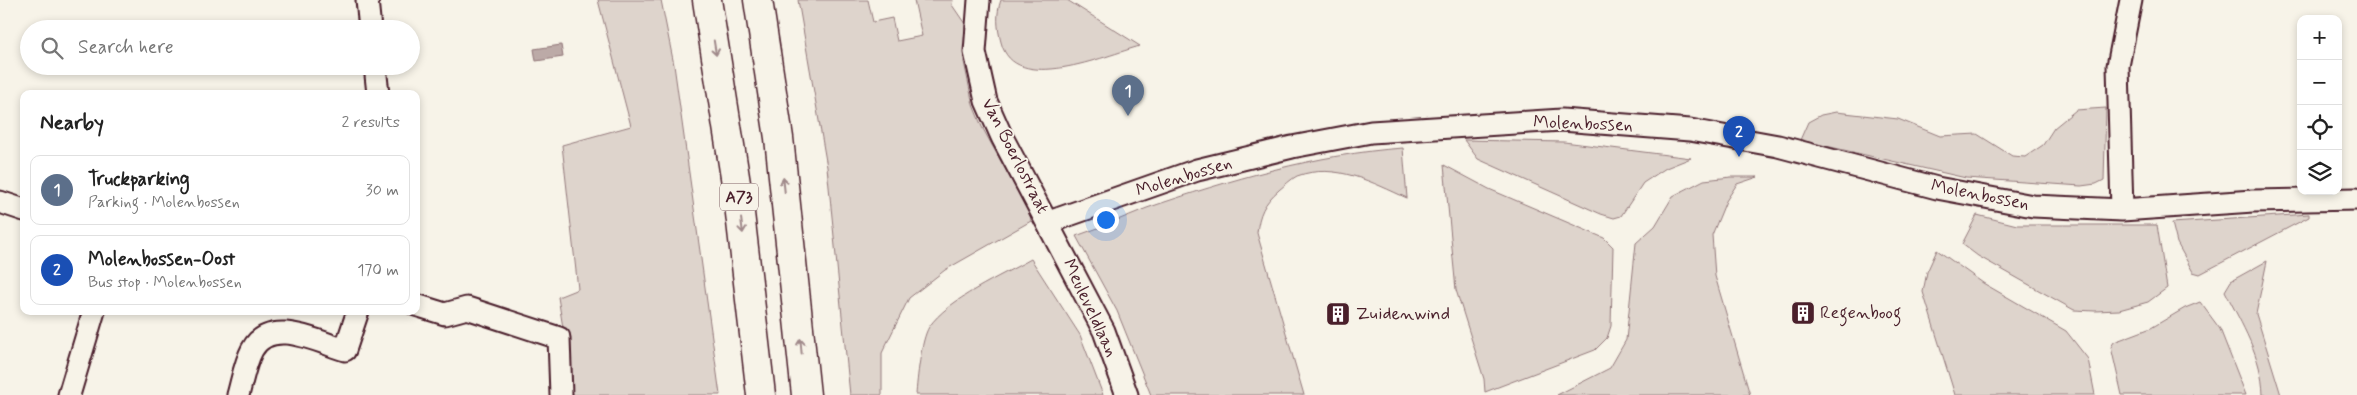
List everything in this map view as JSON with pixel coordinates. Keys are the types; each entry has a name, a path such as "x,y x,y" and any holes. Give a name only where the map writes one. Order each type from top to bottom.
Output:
{"highway":[{"name":"A73","path":"707,0 738,196 761,395"},
{"name":"A73","path":"758,0 779,138 806,395"}],"street":[{"path":"367,0 369,20"},
{"name":"Van Boerlostraat","path":"979,0 975,52 986,101 1002,137 1049,222"},
{"path":"2122,210 2118,66 2131,0"},
{"path":"376,75 378,90"},
{"name":"Molenbossen","path":"1049,222 1197,170 1301,145 1371,132 1562,120 1690,130 1778,146 1938,188 2033,206 2122,210 2253,201 2357,199"},
{"path":"0,202 20,209"},
{"name":"Meuleveldlaan","path":"1049,222 1104,331 1127,395"},
{"path":"420,305 445,314 467,308 559,338 561,395"},
{"path":"69,395 93,315"},
{"path":"238,395 253,349 267,334 287,332 345,350 357,315"}],"shaded area":[{"path":"598,0 661,0 674,65 720,395 569,395 564,334 558,297 578,289 562,145 631,126"},
{"path":"798,0 868,0 873,22 892,18 897,41 922,36 914,0 953,0 952,5 965,24 964,62 973,105 982,127 1030,214 1031,221 945,270 909,298 882,353 882,395 850,395 827,167"},
{"path":"1001,0 1067,0 1140,46 1063,68 1042,69 1023,67 1009,58 1001,42 998,10"},
{"path":"561,45 563,57 536,61 534,49"},
{"path":"2106,108 2104,180 2096,184 2081,186 1966,178 1800,140 1808,122 1821,115 1836,112 1898,119 1940,136 1977,134 2012,156 2025,157 2043,145 2054,128 2076,110"},
{"path":"1464,140 1564,142 1691,158 1666,168 1643,183 1621,216 1614,218 1601,214 1478,159"},
{"path":"1403,148 1407,198 1354,176 1326,171 1312,172 1297,176 1288,183 1266,204 1261,214 1257,233 1304,395 1151,395 1117,311 1076,236 1147,208 1241,178 1338,156"},
{"path":"1444,165 1489,189 1604,238 1613,247 1611,326 1607,338 1595,350 1485,392 1484,379 1456,290"},
{"path":"1758,177 1737,184 1726,201 1712,235 1715,276 1750,395 1557,395 1610,368 1626,340 1636,243 1655,226 1673,196 1704,180"},
{"path":"2309,214 2309,217 2200,274 2193,272 2177,243 2172,223"},
{"path":"1977,215 2017,225 2157,225 2167,288 2148,302 2119,310 2074,310 1978,256 1962,244"},
{"path":"1937,250 1983,283 2066,331 2088,359 2095,395 1955,395 1923,292 1927,272"},
{"path":"1031,259 1080,335 1103,395 916,395 920,360 929,327 949,307 962,298"},
{"path":"2267,261 2256,314 2281,395 2263,395 2262,381 2255,354 2225,291 2231,281"},
{"path":"2200,302 2220,329 2246,395 2122,395 2111,347 2114,342 2151,328 2185,308"}],"place":[{"name":"Truckparking","path":"1128,116"},
{"name":"Molenbossen-Oost","path":"1739,157"},
{"name":"Regenboog","path":"1803,313"},
{"name":"Zuidenwind","path":"1338,314"}]}
